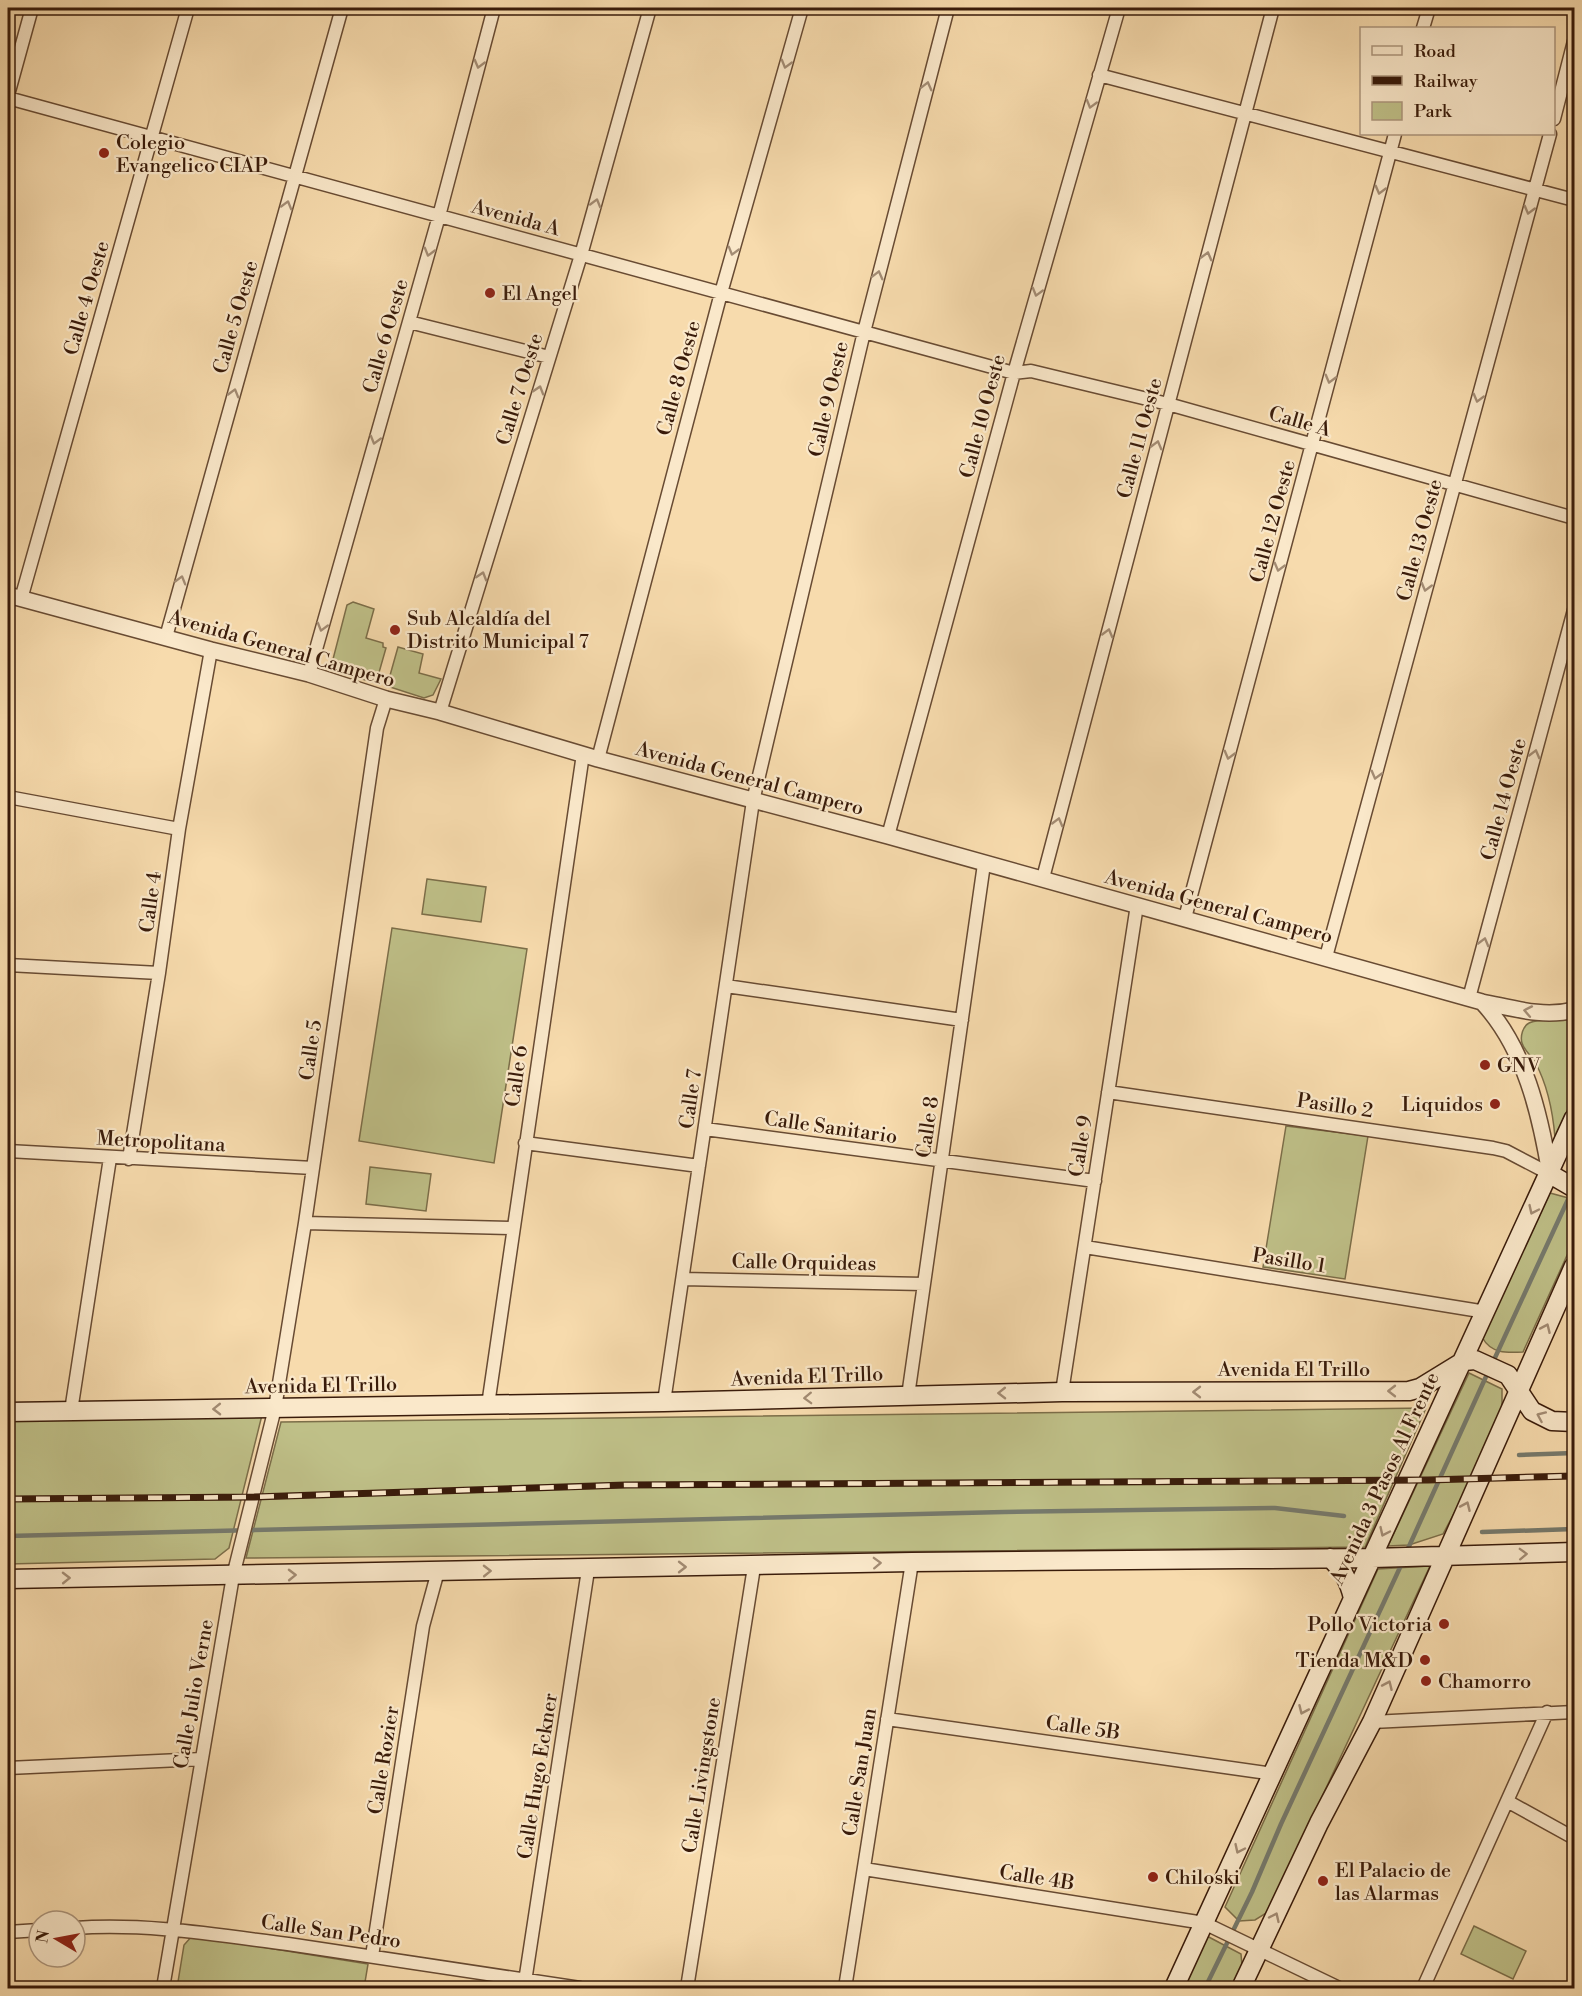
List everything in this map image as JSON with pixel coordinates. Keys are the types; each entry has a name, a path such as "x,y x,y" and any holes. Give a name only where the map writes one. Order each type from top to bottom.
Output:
{"main road":[{"name":"Avenida 3 Pasos Al Frente","path":"1174,1989 1210,1926 1274,1774 1353,1598 1378,1558 1469,1360 1486,1312 1562,1181 1575,1119"},
{"path":"1241,1989 1252,1945 1371,1722 1575,1266"},
{"name":"Avenida El Trillo","path":"8,1412 664,1402 1062,1392 1409,1391 1420,1388 1469,1360"},
{"path":"1469,1360 1508,1375 1532,1412 1552,1421 1575,1422"},
{"path":"8,1579 234,1572 588,1570 912,1562 1378,1558 1575,1552"},
{"path":"1330,1558 1341,1569 1349,1583 1353,1598"}],"street":[{"path":"8,96 32,8"},
{"name":"Calle 4 Oeste","path":"14,597 188,8"},
{"name":"Calle 5 Oeste","path":"166,637 342,8"},
{"name":"Calle 6 Oeste","path":"309,674 439,216 494,8"},
{"name":"Calle 7 Oeste","path":"440,712 581,255 650,8"},
{"name":"Calle 8 Oeste","path":"591,757 802,8"},
{"name":"Calle 9 Oeste","path":"753,801 864,332 948,8"},
{"name":"Calle 10 Oeste","path":"888,836 1014,373 1119,8"},
{"name":"Calle 11 Oeste","path":"1043,878 1273,8"},
{"path":"1423,27 1429,8"},
{"path":"1555,115 1575,41"},
{"path":"1099,75 1575,200"},
{"name":"Avenida A","path":"8,96 1014,373"},
{"name":"Calle 12 Oeste","path":"1185,918 1395,135"},
{"name":"Calle 13 Oeste","path":"1326,957 1550,135"},
{"path":"409,322 549,357"},
{"name":"Calle A","path":"1014,373 1031,371 1168,404 1575,518"},
{"name":"Avenida General Campero","path":"14,597 309,674 386,699 440,712 591,757 1043,878 1476,1000 1536,1013 1564,1013 1575,1010"},
{"name":"Calle 14 Oeste","path":"1476,1000 1575,610"},
{"name":"Calle 4","path":"129,1159 179,829 212,650"},
{"name":"Calle 5","path":"275,1408 305,1223 377,728 386,699"},
{"name":"Calle 6","path":"488,1405 525,1143 591,757"},
{"path":"8,797 179,829"},
{"name":"Calle 7","path":"664,1402 753,801"},
{"name":"Calle 8","path":"908,1396 984,864"},
{"name":"Calle 9","path":"1062,1392 1137,905"},
{"path":"8,965 159,973"},
{"path":"726,986 962,1020"},
{"path":"1476,1000 1497,1018 1531,1088 1545,1141 1562,1181"},
{"name":"Pasillo 2","path":"1108,1092 1492,1148 1506,1151 1562,1181"},
{"name":"Calle Sanitario","path":"705,1129 1095,1181"},
{"path":"525,1143 699,1166"},
{"name":"Metropolitana","path":"8,1151 313,1168"},
{"path":"71,1411 110,1158"},
{"path":"305,1223 513,1228"},
{"name":"Pasillo 1","path":"1084,1247 1486,1312"},
{"name":"Calle Orquideas","path":"683,1279 924,1284"},
{"name":"Calle Julio Verne","path":"163,1989 234,1572 275,1408"},
{"name":"Calle San Juan","path":"845,1989 912,1562"},
{"name":"Calle Livingstone","path":"687,1989 754,1567"},
{"name":"Calle Hugo Eckner","path":"525,1984 588,1570"},
{"name":"Calle Rozier","path":"372,1956 423,1626 438,1571"},
{"path":"1423,1989 1547,1712"},
{"path":"1371,1722 1575,1712"},
{"name":"Calle 5B","path":"887,1719 1274,1774"},
{"path":"8,1768 202,1759"},
{"path":"1507,1801 1575,1838"},
{"name":"Calle 4B","path":"864,1869 1210,1926 1339,1989"},
{"name":"Calle San Pedro","path":"87,1927 173,1929 372,1956 525,1984 580,1989"},
{"path":"8,1932 27,1931"}],"green space":[{"path":"353,602 374,609 366,638 383,643 383,647 386,648 376,683 334,671 332,663 347,605"},
{"path":"398,647 423,654 419,673 441,679 433,695 424,698 387,686"},
{"path":"427,879 486,887 481,922 422,914"},
{"path":"392,928 527,949 494,1163 359,1141"},
{"path":"1574,1019 1574,1095 1555,1138 1546,1089 1535,1062 1521,1040 1525,1026 1534,1021"},
{"path":"1286,1126 1368,1136 1345,1279 1263,1267"},
{"path":"370,1167 431,1174 426,1211 366,1204"},
{"path":"1550,1193 1572,1199 1574,1203 1574,1240 1523,1352 1500,1351 1490,1347 1482,1337"},
{"path":"1469,1373 1502,1389 1502,1411 1478,1469 1443,1534 1409,1545 1388,1546"},
{"path":"1426,1408 1365,1547 246,1558 281,1422"},
{"path":"262,1415 229,1548 215,1559 8,1564 8,1417"},
{"path":"1430,1566 1268,1912 1255,1920 1239,1921 1225,1907 1378,1569"},
{"path":"1474,1926 1526,1951 1513,1979 1461,1954"},
{"path":"1205,1935 1241,1954 1242,1966 1232,1988 1181,1988"},
{"path":"192,1936 368,1964 364,1988 177,1988 184,1945"}],"waterway":[{"path":"1493,1362 1571,1193"},
{"path":"1406,1553 1489,1370"},
{"path":"1519,1455 1574,1453"},
{"path":"8,1536 1004,1512 1275,1508 1344,1516"},
{"path":"1482,1532 1574,1529"},
{"path":"1205,1988 1252,1892 1281,1824 1403,1561"}],"railway":[{"path":"8,1499 254,1497 626,1485 1428,1480 1574,1476"}],"place":[{"name":"Colegio Evangelico CIAP","path":"104,153"},
{"name":"El Angel","path":"490,293"},
{"name":"Sub Alcaldía del Distrito Municipal 7","path":"395,630"},
{"name":"GNV","path":"1485,1065"},
{"name":"Liquidos","path":"1495,1104"},
{"name":"Pollo Victoria","path":"1444,1624"},
{"name":"Tienda M&D","path":"1425,1660"},
{"name":"Chamorro","path":"1426,1681"},
{"name":"Chiloski","path":"1153,1877"},
{"name":"El Palacio de las Alarmas","path":"1323,1881"}]}
